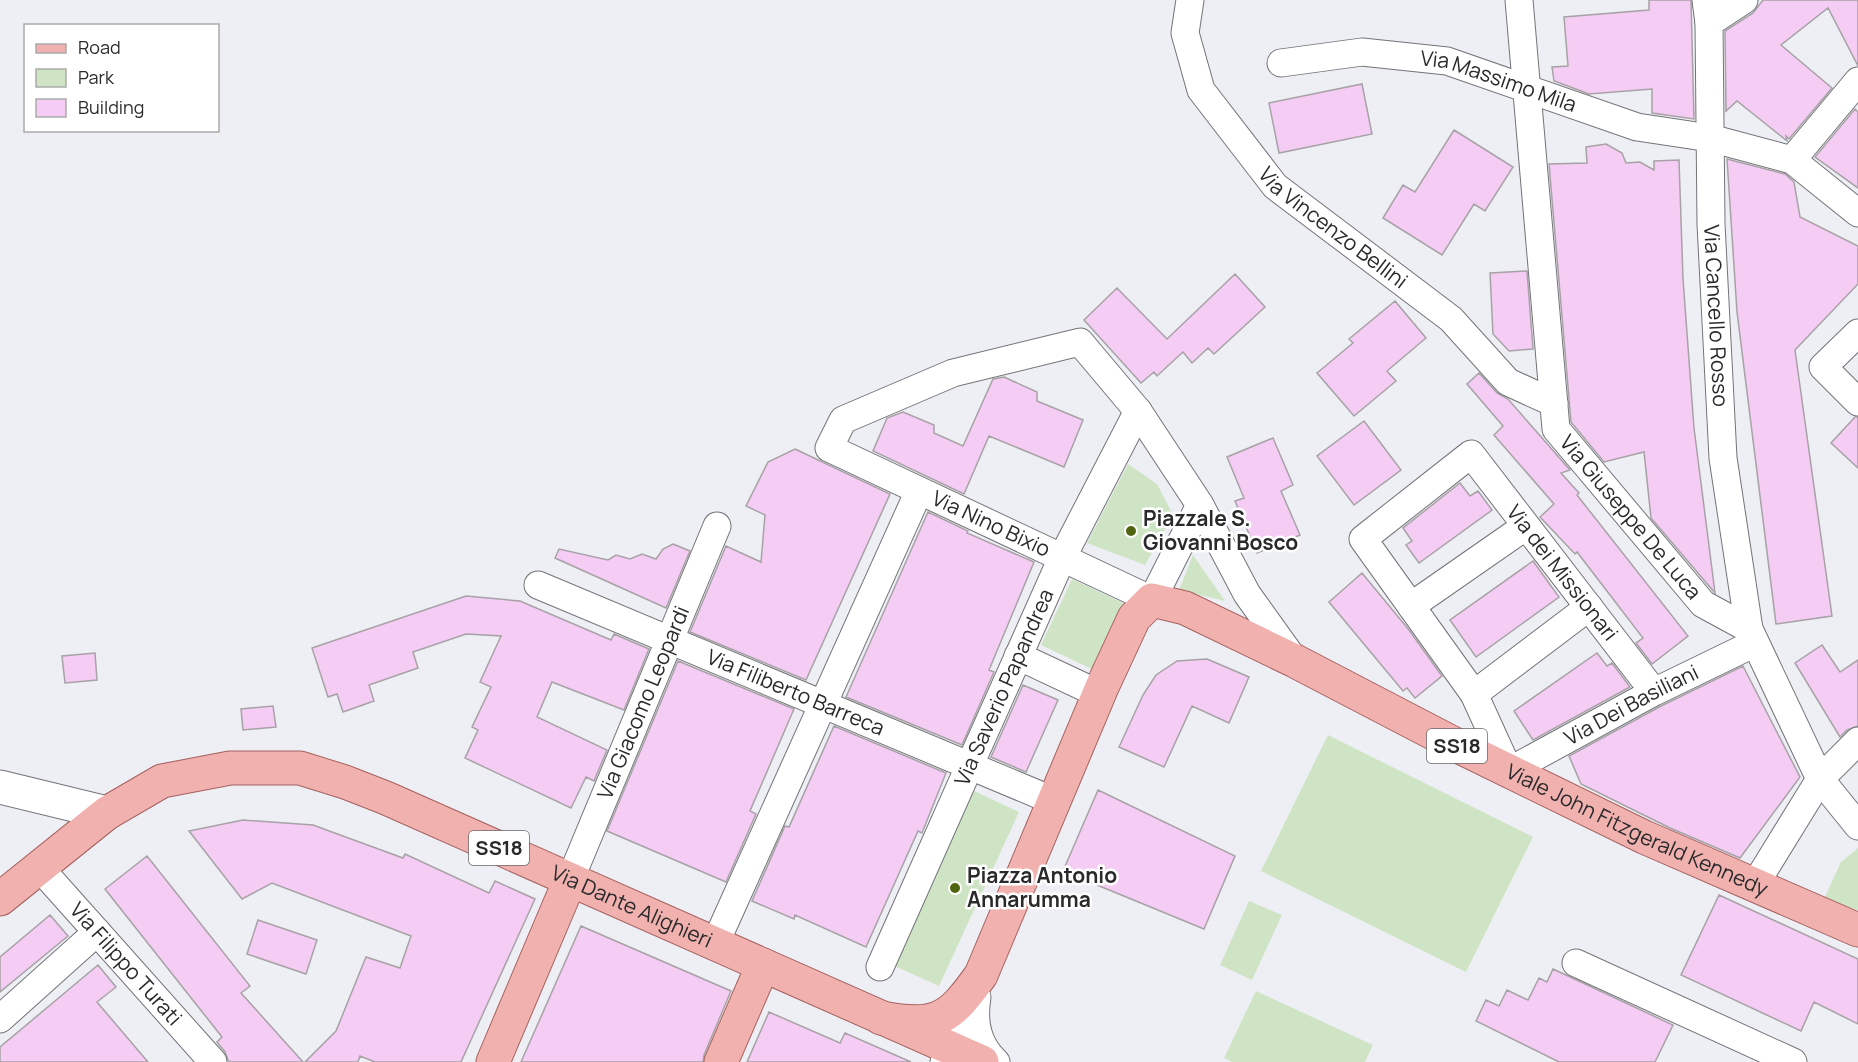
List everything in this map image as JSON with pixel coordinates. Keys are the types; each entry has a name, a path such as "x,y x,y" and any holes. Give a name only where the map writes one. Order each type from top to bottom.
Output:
{"main road":[{"name":"Viale John Fitzgerald Kennedy","path":"1152,600 1185,608 1644,837 1858,930"},
{"path":"881,1017 916,1023 941,1017 952,1011 981,975 1100,691 1134,618 1152,600"},
{"name":"Via Dante Alighieri","path":"107,813 162,781 230,768 300,768 386,798 881,1017 947,1055 982,1062"},
{"name":"SS18","path":"0,899 107,813"},
{"path":"492,1062 570,880"},
{"path":"722,1062 763,965"}],"street":[{"name":"Via Vincenzo Bellini","path":"1190,0 1185,33 1201,90 1275,186 1450,319 1508,382 1554,403"},
{"name":"Via Giuseppe De Luca","path":"1519,0 1556,429 1704,604 1752,636"},
{"path":"1708,11 1744,0"},
{"name":"Via Cancello Rosso","path":"1708,11 1711,224 1723,458 1752,636"},
{"name":"Via Massimo Mila","path":"1281,63 1362,52 1447,61 1637,127 1710,138 1792,160"},
{"path":"1858,81 1792,160 1858,213"},
{"path":"1858,333 1823,367 1858,402"},
{"name":"Via Nino Bixio","path":"1138,411 1080,342 953,373 931,382 843,420 829,448 1152,600"},
{"path":"1138,411 1200,505 1247,594 1295,661"},
{"name":"Via Saverio Papandrea","path":"880,967 1062,558 1138,411"},
{"name":"Via dei Missionari","path":"1411,606 1363,539 1471,454 1654,692"},
{"path":"715,944 919,490"},
{"path":"1152,600 1200,505"},
{"name":"Via Giacomo Leopardi","path":"570,880 717,526"},
{"path":"1509,771 1474,693 1411,606 1526,526"},
{"name":"Via Filiberto Barreca","path":"538,585 1054,801"},
{"path":"1474,693 1589,607"},
{"path":"1752,636 1820,779 1858,826"},
{"name":"Via Dei Basiliani","path":"1509,771 1752,636"},
{"path":"1018,657 1100,691"},
{"path":"1754,886 1820,779 1858,741"},
{"path":"0,787 107,813"},
{"name":"Via Filippo Turati","path":"39,867 213,1062"},
{"path":"0,1019 97,932"},
{"path":"1576,963 1793,1062"},
{"path":"947,1055 981,975"},
{"path":"981,975 975,1007 975,1024 982,1043 996,1062"}],"green space":[{"path":"1128,464 1157,484 1173,515 1145,565 1087,543"},
{"path":"1193,555 1225,601 1179,590"},
{"path":"1072,579 1125,604 1094,670 1041,645"},
{"path":"1328,735 1533,837 1466,972 1261,871"},
{"path":"970,789 1019,812 939,986 890,964"},
{"path":"1858,848 1858,910 1824,899 1841,862"},
{"path":"1249,901 1282,915 1252,980 1220,965"},
{"path":"1256,991 1373,1045 1365,1062 1232,1062 1224,1058"}],"building":[{"path":"1649,0 1691,0 1694,119 1652,113 1652,89 1589,94 1554,81 1552,67 1568,66 1564,17 1649,10"},
{"path":"1763,0 1858,0 1858,66 1828,8 1781,45 1832,88 1789,139 1786,136 1787,141 1737,101 1726,111 1725,31 1753,13"},
{"path":"1362,84 1372,134 1279,153 1269,103"},
{"path":"1855,109 1858,112 1858,188 1815,157"},
{"path":"1454,130 1513,167 1485,211 1474,204 1442,255 1383,218 1403,185 1415,192"},
{"path":"1606,144 1622,153 1626,163 1640,162 1654,170 1654,161 1679,160 1683,279 1694,428 1715,593 1651,518 1644,452 1604,462 1571,422 1549,164 1587,163 1586,147"},
{"path":"1727,159 1785,174 1794,182 1800,217 1858,246 1858,284 1795,350 1832,616 1776,624 1737,312"},
{"path":"1527,271 1533,349 1509,351 1493,334 1490,273"},
{"path":"1235,274 1265,307 1214,354 1208,348 1192,363 1183,352 1157,376 1154,372 1141,383 1084,320 1117,288 1167,339"},
{"path":"1395,301 1426,338 1387,371 1396,381 1354,416 1317,373 1353,343 1349,339"},
{"path":"1479,373 1497,393 1508,399 1570,470 1561,473 1579,493 1577,495 1688,636 1652,664 1636,643 1643,638 1577,552 1575,554 1540,517 1554,504 1494,435 1503,426 1467,384"},
{"path":"1004,377 1037,392 1037,401 1083,420 1064,467 989,436 964,494 873,451 887,418 903,412 934,425 934,433 963,446 993,379"},
{"path":"1855,417 1858,417 1858,468 1831,443"},
{"path":"1364,421 1401,470 1354,505 1317,456"},
{"path":"1273,438 1293,485 1281,491 1300,535 1257,553 1235,501 1244,498 1227,457"},
{"path":"795,449 890,494 806,680 690,632 726,546 761,562 765,515 746,506 768,462"},
{"path":"1460,483 1470,496 1478,491 1492,510 1419,563 1406,545 1412,541 1403,528"},
{"path":"928,512 968,531 967,533 1034,562 989,670 994,672 962,745 846,697"},
{"path":"673,544 690,551 666,608 555,558 559,549 608,560 616,555 630,559 642,554 656,559 663,549"},
{"path":"1533,561 1559,597 1476,657 1450,620"},
{"path":"1362,573 1409,630 1442,676 1415,698 1407,688 1403,691 1329,602"},
{"path":"466,596 520,601 611,640 614,634 649,649 624,710 552,682 537,717 607,750 594,781 586,777 571,808 465,758 478,730 472,727 491,687 480,682 501,636 466,634 413,652 418,668 369,685 374,701 343,712 337,694 328,697 312,648"},
{"path":"1822,645 1840,672 1858,660 1858,726 1847,730 1840,737 1795,663"},
{"path":"95,653 97,680 65,683 62,656"},
{"path":"1597,653 1607,666 1612,663 1630,687 1533,740 1514,711"},
{"path":"1207,659 1249,677 1229,723 1192,706 1164,767 1119,747 1143,695 1156,675 1177,661"},
{"path":"678,661 794,709 750,811 756,814 726,882 607,831"},
{"path":"1743,666 1800,777 1740,858 1670,828 1581,784 1569,756 1661,706"},
{"path":"1023,685 1058,700 1026,772 991,757"},
{"path":"273,706 276,727 243,730 241,709"},
{"path":"834,726 946,773 922,833 918,831 866,947 795,915 794,919 752,901 785,826 789,827"},
{"path":"1098,790 1235,856 1204,929 1063,871"},
{"path":"243,820 313,825 403,858 405,854 489,893 495,881 535,899 461,1062 375,1062 360,1056 358,1062 305,1062 336,1031 366,957 400,968 411,936 272,883 242,899 189,831"},
{"path":"147,856 250,986 241,993 303,1062 230,1062 228,1060 217,1042 222,1037 105,889"},
{"path":"1719,895 1858,959 1858,1024 1814,1002 1801,1031 1681,975"},
{"path":"50,915 68,936 0,992 0,957"},
{"path":"258,920 317,940 306,974 247,954"},
{"path":"581,926 731,991 703,1062 521,1062"},
{"path":"98,965 116,987 97,1002 148,1062 0,1062 0,1047"},
{"path":"1553,969 1673,1025 1655,1062 1559,1062 1476,1021 1486,1000 1499,1006 1507,990 1528,1000 1539,978 1547,982"},
{"path":"769,1012 840,1043 845,1033 911,1062 747,1062"}],"place":[{"name":"Piazzale S. Giovanni Bosco","path":"1131,531"},
{"name":"Piazza Antonio Annarumma","path":"955,888"}]}
